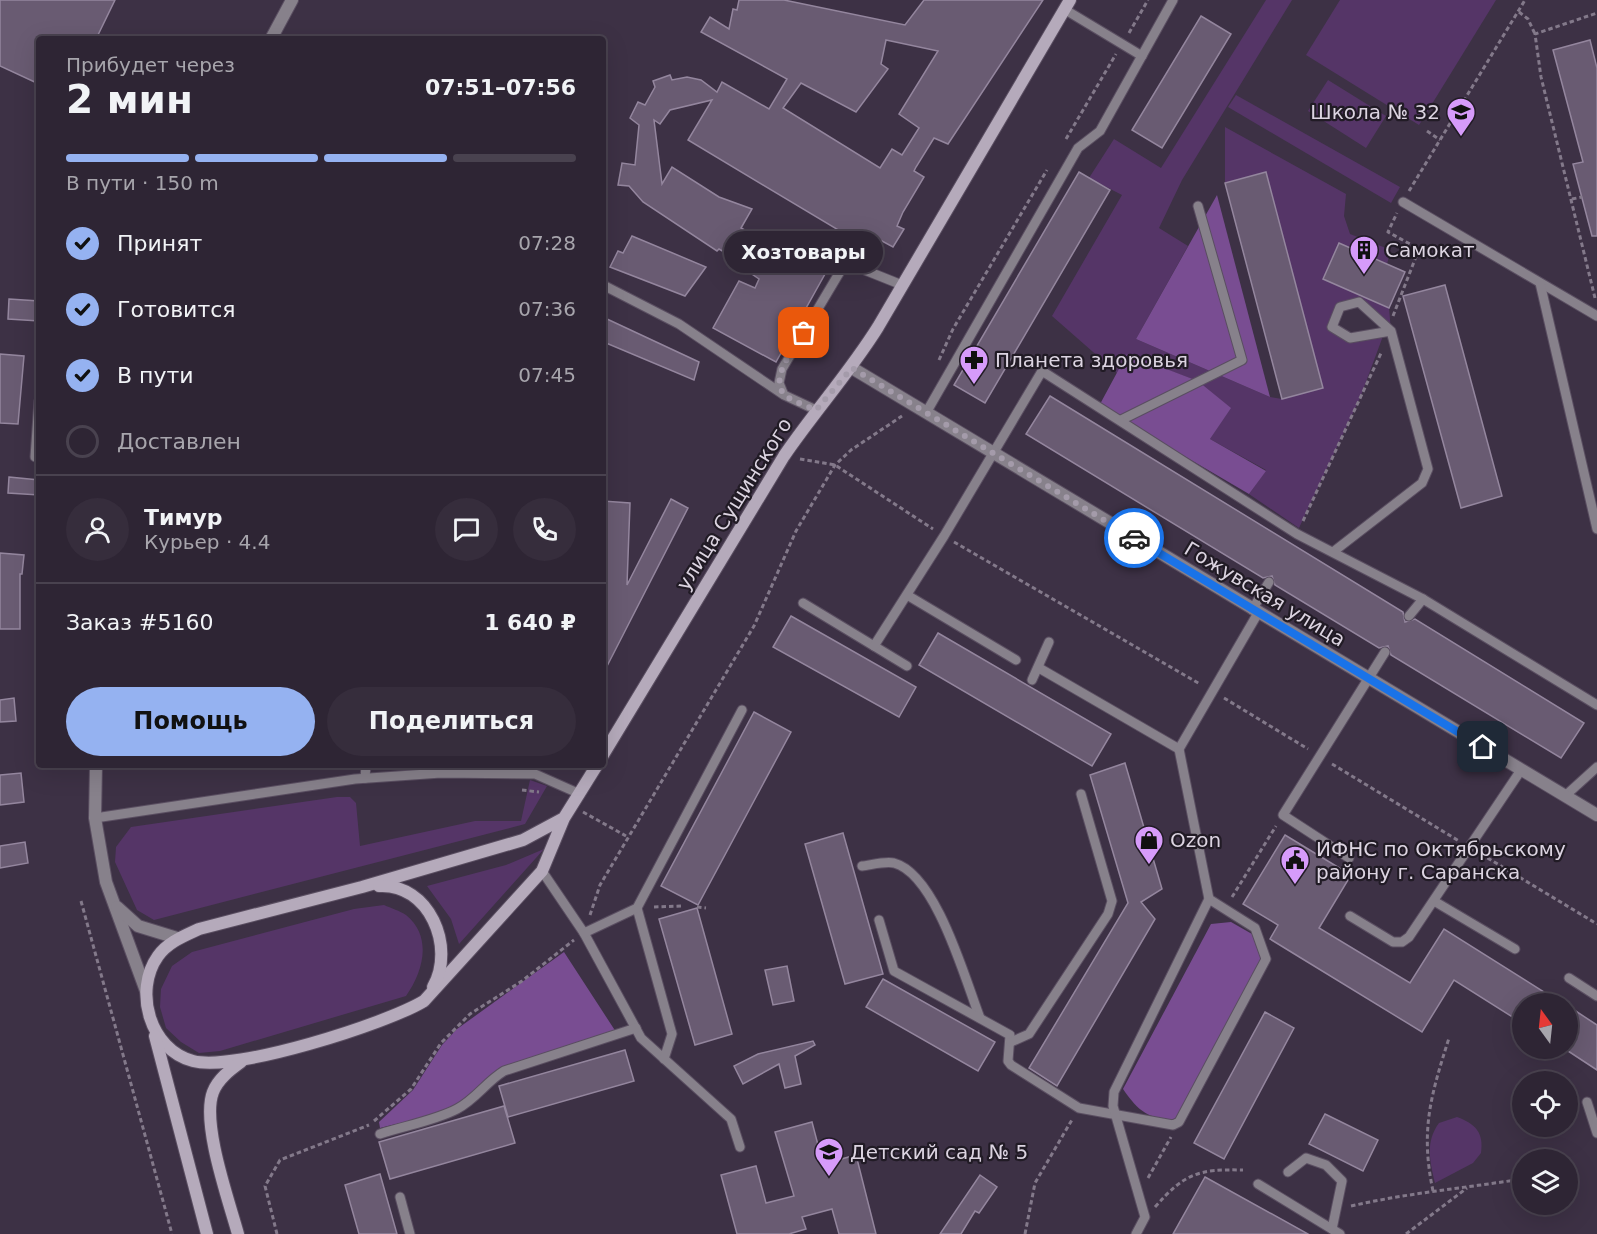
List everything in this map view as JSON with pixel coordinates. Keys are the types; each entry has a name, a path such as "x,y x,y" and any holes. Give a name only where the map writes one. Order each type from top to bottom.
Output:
{"street":[{"path":"273,36 292,0"},
{"name":"улица Сущинского","path":"606,750 784,456 816,410 852,368 1067,5"},
{"name":"Гожувская улица","path":"852,368 1597,815"},
{"path":"96,768 95,818 105,882 146,991 207,1234"},
{"path":"153,1026 163,1042 176,1054 193,1061 214,1065 242,1061 382,1022 424,1001 542,871 564,818 595,768"},
{"path":"146,991 149,973 158,955 177,938 199,929 362,888 523,840 564,818"},
{"path":"362,888 388,886 406,891 423,904 435,921 441,940 442,962 435,984 424,1001"},
{"path":"114,904 138,926 177,938"},
{"path":"238,1234 215,1151 209,1116 213,1093 224,1076 242,1061"}],"lane":[{"path":"921,410 1078,148 1100,131 1173,0"},
{"path":"1067,5 1142,56"},
{"path":"1403,201 1597,316"},
{"path":"1121,420 1242,360 1198,206"},
{"path":"784,395 779,383 782,369 841,270 857,267 902,285"},
{"path":"1540,283 1597,529"},
{"path":"606,287 680,324 784,395 816,410"},
{"path":"1333,552 1422,483 1428,469 1391,331 1359,302 1340,307 1332,327 1350,338 1391,331"},
{"path":"874,646 944,536 1042,371 1297,534 1423,599 1597,705"},
{"path":"36,443 36,457"},
{"path":"1291,544 1297,534"},
{"path":"1136,1234 1145,1217 1113,1106 1114,1092 1209,900 1179,748 1213,692 1269,582"},
{"path":"907,595 1016,660"},
{"path":"1409,616 1423,599"},
{"path":"803,603 907,666"},
{"path":"1032,680 1049,642"},
{"path":"1349,858 1283,815 1385,652"},
{"path":"1039,668 1179,748"},
{"path":"584,933 637,908 742,710"},
{"path":"1565,796 1597,767"},
{"path":"365,778 366,768"},
{"path":"95,818 365,778 441,773 518,770 535,774 580,794"},
{"path":"1350,916 1394,942 1402,942 1409,937 1521,770"},
{"path":"1011,1042 1029,1034 1108,914 1113,901 1081,794"},
{"path":"862,866 893,863 917,875 937,906 980,1018"},
{"path":"542,871 584,933 641,1038 731,1119 740,1147"},
{"path":"879,920 894,971 1010,1035 1008,1061 1011,1065 1079,1108 1169,1125 1179,1122 1266,959 1255,928 1209,900"},
{"path":"1434,901 1515,949"},
{"path":"637,908 672,1035 664,1059"},
{"path":"1569,978 1597,996"},
{"path":"380,1134 456,1110 479,1095 490,1079 504,1071 636,1028"},
{"path":"1587,1102 1597,1133"},
{"path":"1258,1184 1336,1232 1342,1181 1326,1165 1306,1158 1288,1172"},
{"path":"400,1197 410,1234"}],"path":[{"path":"1297,534 1391,331 1394,309 1419,249 1388,232 1403,201 1525,0"},
{"path":"1518,12 1528,20 1535,34 1541,77 1597,306"},
{"path":"1535,34 1597,13"},
{"path":"1427,131 1440,140"},
{"path":"1571,199 1582,196"},
{"path":"277,1234 265,1186 280,1160 371,1124 411,1089 441,1043 470,1014 522,981 584,933 600,885 754,626 796,531 835,465 851,450 921,410"},
{"path":"784,456 835,465 944,536 1213,692 1597,924"},
{"path":"1225,909 1283,815"},
{"path":"81,902 172,1234"},
{"path":"637,908 682,906"},
{"path":"697,907 706,908"},
{"path":"1433,1191 1427,1154 1430,1099 1449,1038"},
{"path":"1026,1234 1035,1183 1079,1108"},
{"path":"1139,1193 1179,1122"},
{"path":"1145,1217 1174,1185 1206,1169 1243,1170"},
{"path":"1337,1210 1433,1191 1512,1181"},
{"path":"1406,1234 1467,1188"}],"shaded area":[{"path":"1266,0 1292,0 1182,180 1159,228 1188,246 1136,339 1270,397 1282,399 1323,388 1266,172 1225,183 1225,127 1346,194 1344,216 1350,234 1391,250 1387,264 1339,243 1323,279 1389,308 1391,331 1359,302 1340,307 1333,327 1350,338 1383,336 1360,398 1299,528 1249,494 1266,470 1210,439 1230,408 1198,381 1127,355 1117,373 1052,316 1122,195 1089,178 1114,139 1161,168"},
{"path":"1340,0 1496,0 1419,125 1306,55"},
{"path":"1328,80 1386,116 1366,148 1308,111"},
{"path":"1236,95 1400,187 1391,203 1228,107"},
{"path":"1217,195 1270,397 1136,339"},
{"path":"1127,354 1198,381 1231,408 1210,439 1266,471 1249,494 1099,406"},
{"path":"530,780 547,786 525,824 154,920 137,910 115,862 116,847 131,827 337,797 350,797 356,803 360,846 475,821 521,821"},
{"path":"544,849 459,944 451,919 427,886 506,865"},
{"path":"384,905 406,915 420,934 421,966 406,996 220,1051 199,1053 181,1042 166,1028 160,1007 161,989 172,966 192,952 354,909"},
{"path":"1231,922 1252,934 1261,959 1177,1120 1151,1116 1139,1109 1123,1089 1211,924"},
{"path":"564,952 616,1032 501,1067 474,1094 454,1107 430,1116 380,1128 379,1122 413,1090 442,1045 457,1029"},
{"path":"1457,1117 1477,1130 1481,1140 1481,1153 1473,1163 1435,1183 1430,1159 1432,1137 1439,1123"}],"building":[{"path":"0,0 115,0 97,36 36,36 36,83 0,66"},
{"path":"739,0 784,0 905,25 924,0 1043,0 948,144 934,138 916,167 914,171 924,177 903,212 897,226 904,229 893,247 871,235 865,246 688,140 712,100 670,110 660,124 654,120 662,184 672,167 719,197 752,209 741,228 825,274 776,362 713,328 739,281 755,288 759,279 746,270 748,266 719,249 717,251 643,202 629,186 618,185 622,163 635,165 639,125 630,118 638,102 645,105 655,87 653,81 670,75 672,80 687,77 701,80 717,92 722,82 769,109 787,79 701,32 710,17 729,29 733,9 737,10","holes":["886,40 938,51 899,114 919,128 902,155 892,149 880,168 783,108 801,83 856,112 888,69 881,64"]},
{"path":"1201,16 1231,34 1162,148 1132,130"},
{"path":"1590,40 1597,68 1597,236 1592,236 1573,164 1583,162 1553,50"},
{"path":"1079,172 1110,190 985,403 954,385"},
{"path":"1266,172 1323,388 1282,399 1225,183"},
{"path":"632,236 706,267 685,296 610,267 618,251 623,253"},
{"name":"Самокат","path":"1339,243 1405,272 1389,308 1323,279"},
{"path":"1445,285 1502,496 1461,508 1403,296"},
{"path":"9,299 36,301 36,321 8,319"},
{"path":"607,319 699,362 694,380 606,343"},
{"path":"0,354 24,356 18,424 0,423"},
{"path":"1050,396 1403,612 1405,622 1415,619 1584,723 1561,758 1391,655 1388,646 1379,648 1275,585 1272,576 1263,578 1026,434"},
{"path":"9,477 36,480 36,495 8,493"},
{"path":"671,499 688,508 606,668 606,501 630,503 627,585"},
{"path":"0,553 24,555 22,574 20,574 20,629 0,629"},
{"path":"791,616 916,687 899,717 773,647"},
{"path":"938,633 1111,734 1092,766 919,665"},
{"path":"14,698 16,721 0,722 0,700"},
{"path":"754,712 791,732 698,905 661,886"},
{"path":"1125,763 1162,889 1141,902 1155,919 1057,1086 1029,1068 1128,903 1090,775"},
{"path":"21,773 24,802 0,805 0,775"},
{"path":"843,833 883,974 845,984 805,844"},
{"path":"1285,835 1351,875 1319,928 1410,983 1444,929 1546,993 1512,993 1512,1017 1454,980 1422,1032 1270,939 1278,925 1243,904"},
{"path":"25,842 28,863 0,868 0,846"},
{"path":"697,908 732,1034 695,1045 659,919"},
{"path":"787,966 794,1001 773,1005 765,970"},
{"path":"883,979 995,1042 978,1071 866,1007"},
{"path":"1265,1012 1294,1028 1224,1159 1194,1143"},
{"path":"1578,1013 1597,1025 1597,1070 1578,1058"},
{"path":"813,1041 815,1045 795,1056 801,1084 785,1088 779,1064 743,1084 734,1066 758,1054"},
{"path":"625,1050 634,1081 508,1117 499,1086"},
{"path":"504,1106 515,1143 390,1179 379,1142"},
{"path":"1325,1114 1378,1140 1363,1171 1309,1144"},
{"name":"Детский сад № 5","path":"812,1122 823,1164 856,1155 876,1234 839,1234 832,1209 802,1217 806,1229 789,1234 737,1234 721,1175 756,1166 766,1203 794,1196 775,1132"},
{"path":"380,1174 397,1234 359,1234 345,1185"},
{"path":"980,1175 997,1187 979,1213 975,1211 961,1234 940,1234"},
{"path":"1205,1177 1308,1234 1173,1234"}],"way so far":[{"path":"804,333 782,369 779,383 784,395 816,410 852,368 1134,538"}],"place":[{"name":"Школа № 32","path":"1461,138"},
{"name":"Самокат","path":"1364,276"},
{"name":"Хозтовары","path":"804,333"},
{"name":"Планета здоровья","path":"974,386"},
{"name":"Ozon","path":"1149,866"},
{"name":"ИФНС по Октябрьскому району г. Саранска","path":"1295,886"},
{"name":"Детский сад № 5","path":"829,1178"}],"route":[{"path":"1134,538 1483,747"}]}
